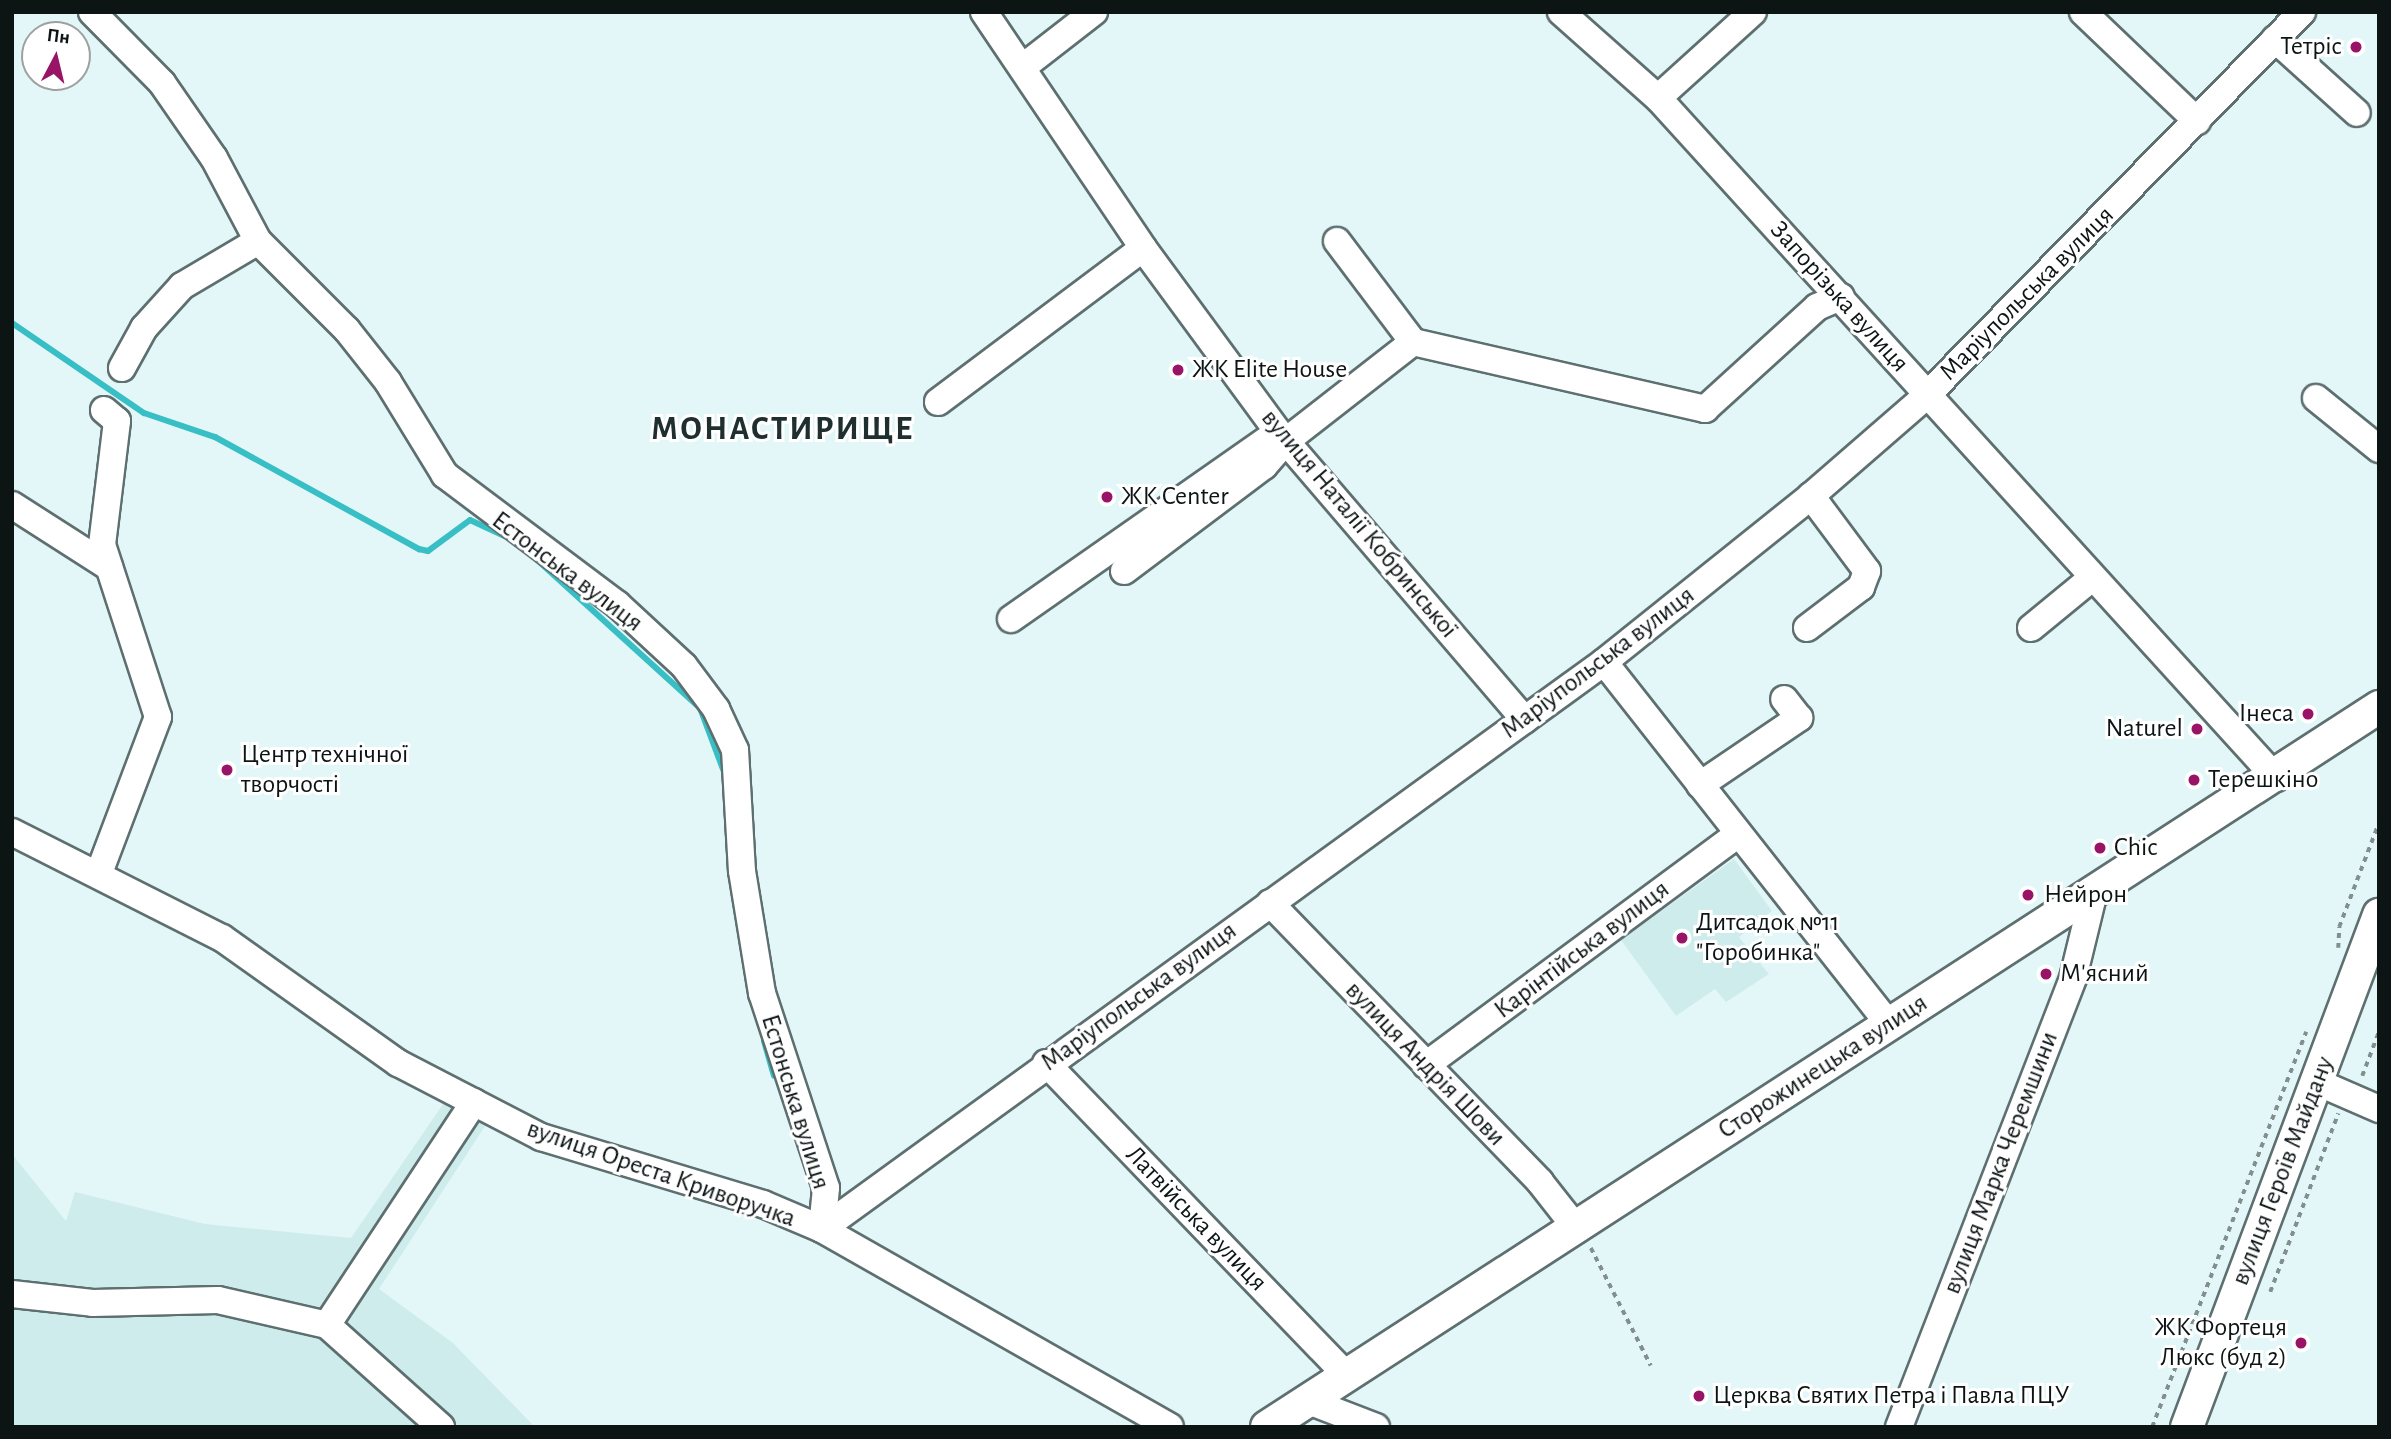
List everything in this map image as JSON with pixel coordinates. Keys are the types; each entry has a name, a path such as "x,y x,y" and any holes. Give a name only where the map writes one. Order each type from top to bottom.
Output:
{"main road":[{"name":"Сторожинецька вулиця","path":"1267,1427 1345,1374 1577,1229 1888,1023 2276,778 2379,707"},
{"name":"вулиця Героїв Майдану","path":"2187,1427 2379,915"}],"street":[{"name":"Естонська вулиця","path":"92,12 162,83 214,158 258,241 363,351 445,475 617,604 684,666 716,709 735,750 742,872 762,993 826,1188 822,1229"},
{"name":"вулиця Наталії Кобринської","path":"984,12 1143,248 1282,437 1525,720"},
{"path":"1023,67 1094,12"},
{"name":"Запорізька вулиця","path":"1560,12 1658,98 2276,778"},
{"path":"1658,98 1753,12"},
{"path":"2084,12 2197,121"},
{"name":"Маріупольська вулиця","path":"822,1229 1046,1063 1604,662 1811,496 1927,396 2302,12"},
{"path":"2275,39 2357,113"},
{"path":"122,368 144,328 182,286 258,241"},
{"path":"1337,241 1413,342 1705,409 1817,307 1841,298"},
{"path":"938,402 1143,248"},
{"path":"1011,619 1282,437 1413,342"},
{"path":"2316,398 2379,449"},
{"path":"99,873 158,717 102,545 117,421 104,410"},
{"path":"1124,571 1264,466 1282,437"},
{"path":"1807,628 1861,587 1867,571 1811,496"},
{"path":"12,505 109,567"},
{"path":"2031,628 2093,577"},
{"path":"1604,662 1888,1023"},
{"path":"1700,785 1799,718 1784,699"},
{"name":"вулиця Ореста Криворучка","path":"12,832 99,873 222,938 398,1063 541,1137 763,1204 822,1229 1170,1427"},
{"name":"Карінтійська вулиця","path":"1426,1065 1738,834"},
{"name":"вулиця Марка Черемшини","path":"1899,1427 2073,978 2093,896"},
{"name":"вулиця Андрія Шови","path":"1270,903 1426,1065 1577,1229"},
{"name":"Латвійська вулиця","path":"1046,1063 1345,1374"},
{"path":"2317,1082 2379,1109"},
{"path":"327,1325 474,1102"},
{"path":"12,1294 93,1303 218,1300 327,1325 441,1427"},
{"path":"1306,1400 1376,1427"}],"path":[{"path":"2337,962 2339,927 2379,822"},
{"path":"2152,1427 2300,1037 2315,1023"},
{"path":"2270,1292 2338,1114 2354,1096 2379,1031"},
{"path":"1577,1229 1651,1366"}],"shaded area":[{"name":"Дитсадок №11 \"Горобинка\"","path":"1734,859 1772,911 1739,937 1769,974 1726,1002 1715,989 1676,1016 1621,940"},
{"path":"450,1094 491,1117 379,1289 453,1343 535,1427 12,1427 12,1154 66,1221 75,1192 205,1224 351,1238"}],"waterway":[{"path":"12,323 144,413 215,437 419,549 428,551 470,520 505,536"},
{"path":"534,557 700,708 724,772"},
{"path":"764,1041 774,1076"}],"place":[{"name":"Тетріс","path":"2356,47"},
{"name":"ЖК Elite House","path":"1178,370"},
{"name":"ЖК Center","path":"1107,497"},
{"name":"Інеса","path":"2308,714"},
{"name":"Naturel","path":"2197,729"},
{"name":"Центр технічної творчості","path":"227,770"},
{"name":"Терешкіно","path":"2194,780"},
{"name":"Chic","path":"2100,848"},
{"name":"Нейрон","path":"2028,895"},
{"name":"Дитсадок №11 \"Горобинка\"","path":"1682,938"},
{"name":"М'ясний","path":"2046,974"},
{"name":"ЖК Фортеця Люкс (буд 2)","path":"2301,1343"},
{"name":"Церква Святих Петра і Павла ПЦУ","path":"1699,1396"}],"district":[{"name":"МОНАСТИРИЩЕ","path":"783,430"}]}
